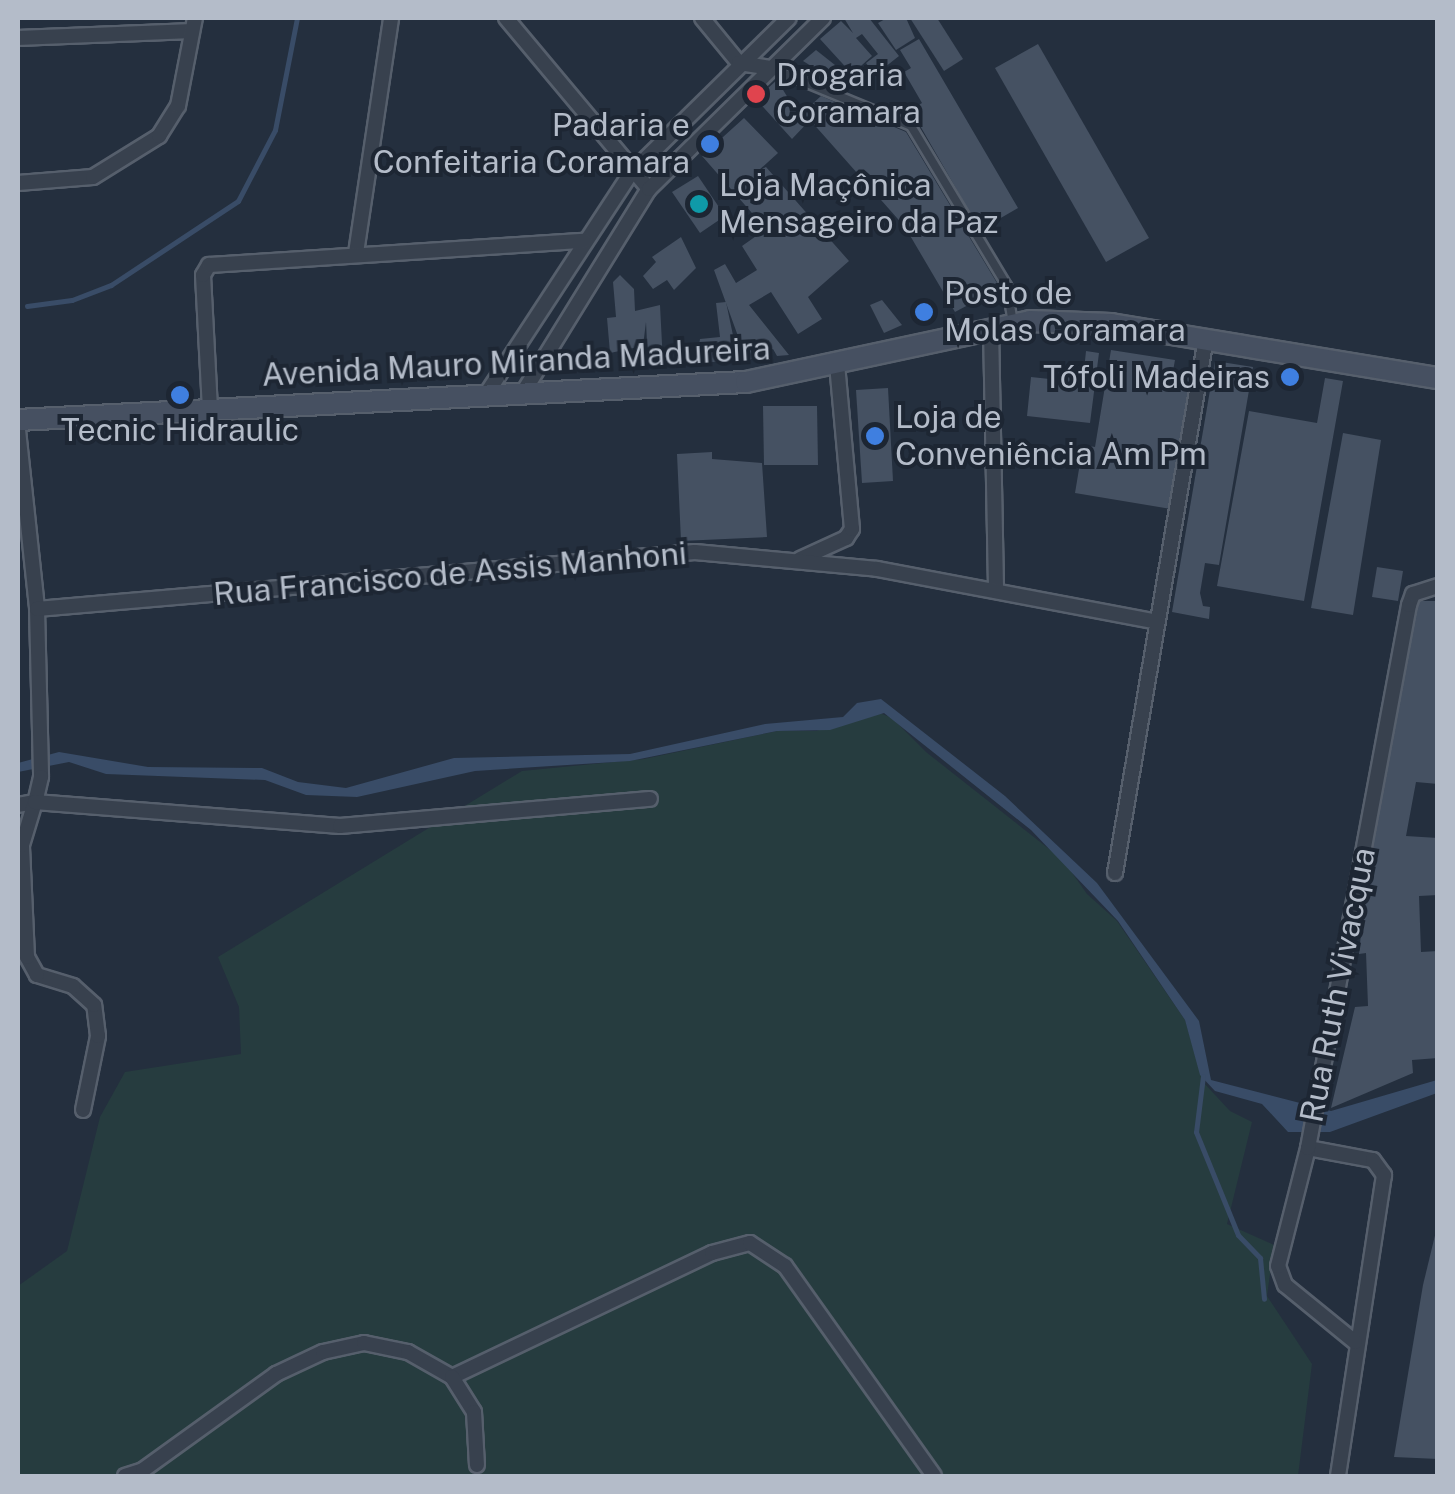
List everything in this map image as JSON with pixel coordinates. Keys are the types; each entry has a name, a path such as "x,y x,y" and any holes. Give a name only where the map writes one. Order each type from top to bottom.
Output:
{"main road":[{"name":"Avenida Mauro Miranda Madureira","path":"18,420 746,382 837,365 1013,323 1111,324 1434,378"}],"street":[{"path":"356,253 391,18"},
{"path":"506,18 631,173 650,189"},
{"path":"702,18 739,64 769,68"},
{"path":"487,393 524,346 584,241 631,173 789,18"},
{"path":"524,392 650,189 817,19"},
{"path":"18,38 193,24 178,106 160,136 93,177 18,184"},
{"path":"210,409 204,269 356,253 584,241"},
{"path":"991,326 996,592"},
{"path":"1114,873 1206,338"},
{"path":"799,559 852,529 837,365"},
{"path":"18,430 38,609 41,776 22,845 27,957 37,974 73,986 94,1005 98,1036 83,1110"},
{"name":"Rua Francisco de Assis Manhoni","path":"38,609 567,560 695,552 799,559 1157,622"},
{"name":"Rua Ruth Vivacqua","path":"1355,1342 1284,1286 1278,1273 1317,1104 1413,594 1438,586"},
{"path":"18,805 34,802 340,826 650,799"},
{"path":"1309,1142 1372,1160 1383,1169 1338,1476"},
{"path":"452,1377 712,1254 750,1243 784,1266 934,1476"},
{"path":"125,1476 143,1470 276,1374 324,1352 388,1345 452,1377 474,1412 477,1465"}],"lane":[{"path":"769,68 910,126 1007,286 1013,323"}],"green space":[{"path":"875,711 892,718 926,752 1063,860 1087,894 1117,921 1185,1020 1204,1083 1230,1111 1252,1122 1227,1224 1274,1245 1267,1296 1312,1364 1298,1476 18,1476 18,1286 67,1251 100,1117 125,1072 241,1054 239,1007 218,957 522,771 644,759 777,731 816,731"}],"water":[{"path":"881,699 1005,796 1097,883 1199,1021 1211,1080 1331,1111 1437,1080 1437,1093 1330,1132 1288,1132 1262,1104 1215,1091 1200,1075 1185,1020 1118,921 1031,830 884,713 830,730 777,731 630,761 475,771 357,797 306,795 265,780 106,774 69,762 18,772 18,763 59,752 148,767 262,768 298,782 346,788 454,758 630,754 765,724 843,717 857,703"}],"building":[{"path":"844,18 869,18 899,56 875,75 866,63 878,54 862,34 856,38 872,56 852,74 820,39 841,21 853,33"},
{"path":"887,18 906,18 915,38 896,50 878,23"},
{"path":"910,18 937,18 963,59 944,71"},
{"path":"919,39 1018,208 980,230 911,110 922,103 904,72 911,68 900,50"},
{"path":"1038,44 1149,238 1106,262 995,68"},
{"path":"816,50 835,65 824,74 803,61"},
{"path":"777,80 799,116 821,96 906,132 1000,288 955,312 905,227 810,120 792,139 756,99"},
{"path":"744,118 778,153 758,171 766,167 849,261 808,297 822,319 798,334 771,292 749,305 789,355 777,356 773,349 747,361 714,270 725,264 736,283 757,270 742,246 766,229 702,156"},
{"name":"Loja Maçônica Mensageiro da Paz","path":"698,176 725,216 700,233 672,192"},
{"path":"681,237 696,268 674,290 667,280 653,289 643,276 656,262 652,257"},
{"path":"620,275 634,289 635,311 660,305 663,363 648,364 646,322 643,346 610,353 607,318 616,317 613,282"},
{"path":"882,300 902,325 884,333 870,305"},
{"path":"726,302 738,359 696,364 700,339 720,337 716,303"},
{"path":"1111,350 1175,360 1173,371 1193,374 1171,509 1075,493 1083,445 1095,447"},
{"path":"1086,351 1099,353 1090,423 1027,416 1031,377 1059,380 1060,371 1084,370"},
{"path":"1215,361 1253,367 1219,565 1205,563 1200,593 1203,606 1210,607 1209,619 1172,612"},
{"path":"1325,378 1343,381 1304,601 1217,586 1249,411 1317,423"},
{"name":"Loja de Conveniência Am Pm","path":"888,388 893,481 862,483 856,390"},
{"path":"763,406 817,406 818,465 764,465"},
{"path":"1343,433 1381,440 1353,615 1311,608"},
{"path":"712,452 712,459 762,463 767,537 681,541 677,454"},
{"path":"1377,567 1403,571 1398,601 1372,597"},
{"path":"1417,601 1438,601 1438,784 1416,782 1406,836 1438,838 1438,895 1419,896 1421,952 1438,951 1438,1058 1412,1060 1413,1073 1331,1108 1355,1007 1368,1006 1366,953 1359,954 1365,892"},
{"path":"1438,1223 1438,1459 1394,1457 1423,1285"}],"waterway":[{"path":"27,306 72,300 111,285 238,201 275,130 297,18"},
{"path":"1203,1076 1196,1132 1238,1235 1260,1258 1264,1299"}],"place":[{"name":"Drogaria Coramara","path":"756,94"},
{"name":"Padaria e Confeitaria Coramara","path":"710,144"},
{"name":"Loja Maçônica Mensageiro da Paz","path":"699,204"},
{"name":"Posto de Molas Coramara","path":"924,312"},
{"name":"Tófoli Madeiras","path":"1290,377"},
{"name":"Tecnic Hidraulic","path":"180,395"},
{"name":"Loja de Conveniência Am Pm","path":"875,436"}]}
